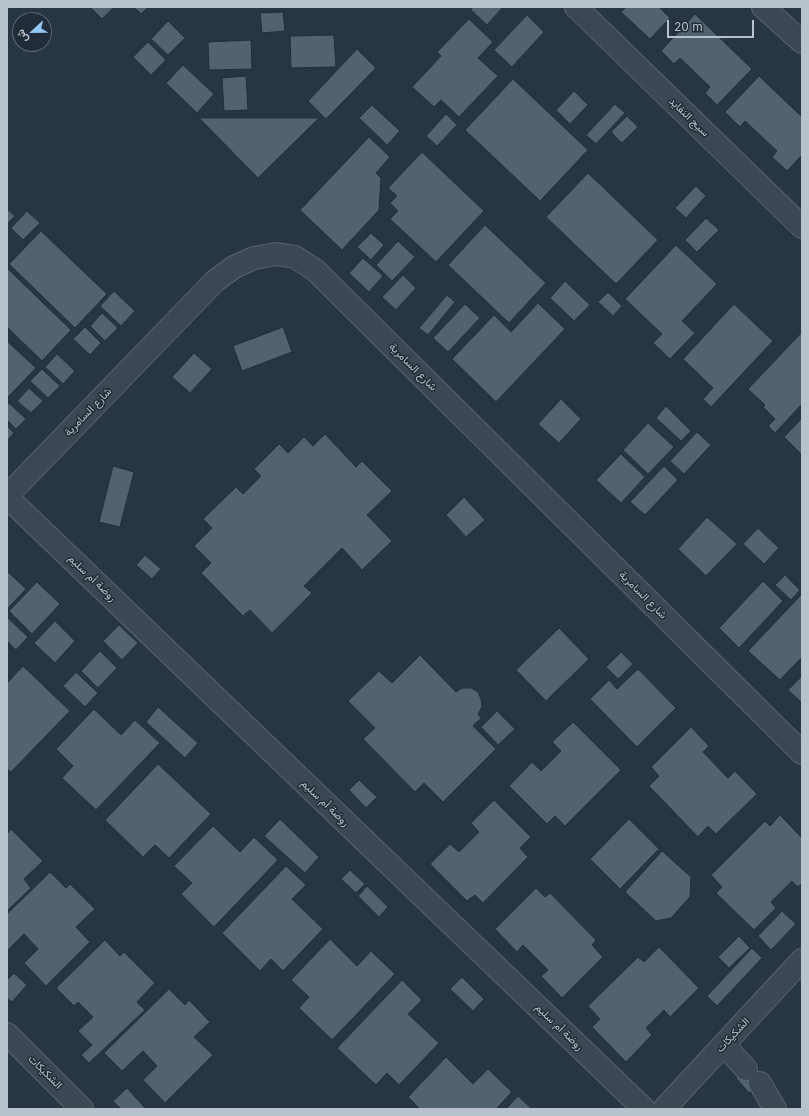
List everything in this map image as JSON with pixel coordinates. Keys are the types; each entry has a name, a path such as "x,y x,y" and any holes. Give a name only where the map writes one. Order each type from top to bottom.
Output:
{"street":[{"name":"سيج النفايد","path":"576,7 802,227"},
{"path":"763,7 802,42"},
{"name":"شارع السامرية","path":"7,496 215,281 234,267 254,258 276,254 295,257 315,270 802,753"},
{"name":"روضة أم سليم","path":"7,496 644,1109"},
{"name":"الشكيكات","path":"664,1109 802,960"},
{"name":"الشكيكات","path":"7,1034 82,1109"},
{"path":"724,1045 753,1076 775,1109"}],"building":[{"path":"90,7 114,7 102,19"},
{"path":"134,7 148,7 141,14"},
{"path":"473,7 503,7 487,25 471,10"},
{"path":"626,7 659,7 670,18 650,39 621,12"},
{"path":"283,12 285,31 262,33 260,13"},
{"path":"695,14 752,69 717,105 705,93 710,87 680,58 674,64 661,51"},
{"path":"527,15 544,32 512,67 494,50"},
{"path":"469,19 493,42 478,58 498,76 459,117 441,100 434,107 412,87 441,56 437,52"},
{"path":"168,21 185,38 168,55 151,39"},
{"path":"334,35 336,67 291,68 290,36"},
{"path":"251,40 252,69 209,70 208,42"},
{"path":"148,42 166,60 151,75 133,57"},
{"path":"357,49 376,68 326,119 308,101"},
{"path":"183,65 214,94 197,113 166,83"},
{"path":"246,76 248,110 224,111 222,78"},
{"path":"759,76 802,117 802,155 787,171 772,157 777,151 745,121 740,127 725,112"},
{"path":"513,79 588,150 540,201 465,130"},
{"path":"574,91 588,105 570,124 556,110"},
{"path":"615,104 625,113 596,144 586,135"},
{"path":"372,105 400,131 387,145 359,118"},
{"path":"446,114 457,125 437,146 426,136"},
{"path":"627,116 638,127 622,143 611,132"},
{"path":"199,118 319,118 258,178"},
{"path":"369,137 390,157 376,173 381,178 379,210 342,250 300,210"},
{"path":"422,152 484,211 436,262 390,219 398,211 390,203 397,196 388,188"},
{"path":"588,173 658,240 616,284 546,217"},
{"path":"696,186 706,196 686,218 675,208"},
{"path":"7,209 15,216 7,224"},
{"path":"27,211 40,223 23,240 11,228"},
{"path":"706,218 719,230 697,252 685,240"},
{"path":"485,225 546,283 509,323 448,265"},
{"path":"41,231 107,294 75,328 9,264"},
{"path":"371,233 384,245 371,260 357,247"},
{"path":"398,241 415,257 392,281 376,265"},
{"path":"676,245 717,284 682,321 695,333 670,359 653,343 662,334 625,299"},
{"path":"363,258 383,276 369,292 349,273"},
{"path":"7,268 71,330 42,361 7,327"},
{"path":"403,275 416,288 396,310 382,297"},
{"path":"565,281 590,305 574,321 550,298"},
{"path":"114,291 135,311 121,326 100,306"},
{"path":"608,292 622,306 613,316 598,302"},
{"path":"447,295 455,302 428,335 419,328"},
{"path":"538,303 565,329 496,402 452,359 494,315 511,332"},
{"path":"465,304 480,318 448,352 433,338"},
{"path":"734,304 773,341 711,407 703,399 713,388 683,359"},
{"path":"102,313 118,328 105,341 90,326"},
{"path":"85,327 101,343 90,355 73,339"},
{"path":"283,327 292,352 242,371 233,346"},
{"path":"802,332 802,404 775,433 768,426 775,419 763,407 765,405 748,389"},
{"path":"7,341 36,368 7,398"},
{"path":"194,353 212,369 190,393 172,377"},
{"path":"57,354 75,371 63,384 45,367"},
{"path":"42,369 60,386 48,398 30,381"},
{"path":"29,388 43,401 31,413 17,401"},
{"path":"561,399 581,419 559,443 538,424"},
{"path":"9,403 26,419 16,429 7,420 7,405"},
{"path":"666,406 691,431 681,441 656,418"},
{"path":"802,418 802,455 784,437"},
{"path":"648,423 674,447 648,474 623,450"},
{"path":"7,426 14,433 7,441"},
{"path":"697,432 711,445 684,474 670,461"},
{"path":"325,434 356,467 362,461 392,491 367,515 392,541 362,570 342,548 304,586 312,593 272,633 250,610 243,616 201,573 211,563 194,546 212,528 203,519 236,487 243,494 261,476 254,469 279,444 288,453 304,437 313,446"},
{"path":"621,454 645,477 621,503 596,480"},
{"path":"113,466 134,472 120,527 99,522"},
{"path":"664,466 678,480 645,515 630,502"},
{"path":"464,497 485,520 466,537 446,515"},
{"path":"707,517 737,544 706,576 678,549"},
{"path":"758,528 779,548 764,564 743,544"},
{"path":"145,555 161,569 152,579 136,565"},
{"path":"7,571 26,589 7,609"},
{"path":"785,575 800,590 791,600 775,585"},
{"path":"763,581 783,601 739,648 719,628"},
{"path":"37,582 60,604 32,634 9,611"},
{"path":"801,595 802,657 780,680 748,651"},
{"path":"8,618 28,637 16,650 7,641"},
{"path":"55,621 75,641 55,663 34,643"},
{"path":"119,625 138,643 122,660 103,641"},
{"path":"559,628 589,659 546,701 516,670"},
{"path":"100,651 117,668 98,688 81,671"},
{"path":"621,652 633,664 618,679 606,667"},
{"path":"420,655 456,692 462,688 471,688 478,692 482,707 478,714 481,718 473,726 496,749 443,802 424,783 415,792 363,739 375,728 348,701 379,671 392,683"},
{"path":"23,666 70,711 11,772 7,769 7,683"},
{"path":"638,669 676,708 637,747 590,699 609,680 617,689"},
{"path":"76,672 98,693 85,707 63,686"},
{"path":"802,677 802,703 788,690"},
{"path":"158,707 198,743 185,758 146,722"},
{"path":"94,709 121,735 135,720 160,743 96,810 62,778 73,766 56,749"},
{"path":"497,711 515,729 498,745 481,727"},
{"path":"573,722 621,770 565,826 555,816 547,824 509,786 532,762 541,771 561,751 552,742"},
{"path":"691,727 709,746 703,752 728,778 735,771 757,794 716,834 708,826 698,837 649,786 659,776 651,767"},
{"path":"158,764 211,814 169,858 155,845 143,857 105,820"},
{"path":"359,780 377,797 366,808 349,790"},
{"path":"494,800 531,837 520,848 528,857 483,903 475,895 467,901 430,864 450,844 459,852 479,832 471,823"},
{"path":"780,815 802,838 802,883 798,887 792,881 771,902 776,908 754,930 716,893 722,887 711,875 765,821 770,826"},
{"path":"280,819 319,857 305,873 264,836"},
{"path":"629,819 659,849 620,889 590,859"},
{"path":"213,826 240,852 254,837 278,860 214,927 181,894 192,883 174,866"},
{"path":"11,829 43,861 24,879 31,888 7,911 7,834"},
{"path":"662,851 691,877 690,897 671,918 656,921 625,892"},
{"path":"286,866 306,885 292,899 323,929 283,971 271,959 260,971 222,933"},
{"path":"350,870 365,884 356,893 341,879"},
{"path":"50,872 66,888 70,884 95,909 76,927 90,942 46,986 24,963 38,949 24,934 7,951 7,914"},
{"path":"367,886 388,907 379,917 358,896"},
{"path":"536,888 545,897 550,893 596,940 592,945 603,957 562,998 541,976 548,970 523,945 517,952 495,929"},
{"path":"782,911 796,924 771,950 758,936"},
{"path":"739,936 750,948 729,968 718,957"},
{"path":"330,939 357,966 371,951 395,974 332,1040 299,1008 309,997 291,980"},
{"path":"105,940 120,956 124,952 155,983 137,1002 145,1010 89,1063 81,1055 92,1045 78,1031 93,1017 78,1002 74,1006 56,988"},
{"path":"659,947 699,988 670,1017 664,1010 646,1028 652,1035 626,1062 592,1027 600,1019 588,1006 638,957 644,962"},
{"path":"752,948 762,958 717,1006 707,996"},
{"path":"14,973 27,985 12,1002 7,998 7,980"},
{"path":"462,977 484,999 473,1011 450,989"},
{"path":"402,980 422,1000 408,1014 439,1043 399,1085 387,1073 376,1085 337,1048"},
{"path":"169,989 185,1005 189,1000 210,1022 194,1037 213,1055 165,1103 143,1080 157,1066 143,1051 122,1071 104,1053"},
{"path":"446,1057 473,1084 488,1069 512,1092 496,1109 420,1109 408,1097"},
{"path":"752,1063 765,1078 749,1093 736,1078"},
{"path":"127,1088 146,1109 121,1109 113,1101"},
{"path":"518,1096 532,1109 506,1109"}]}
